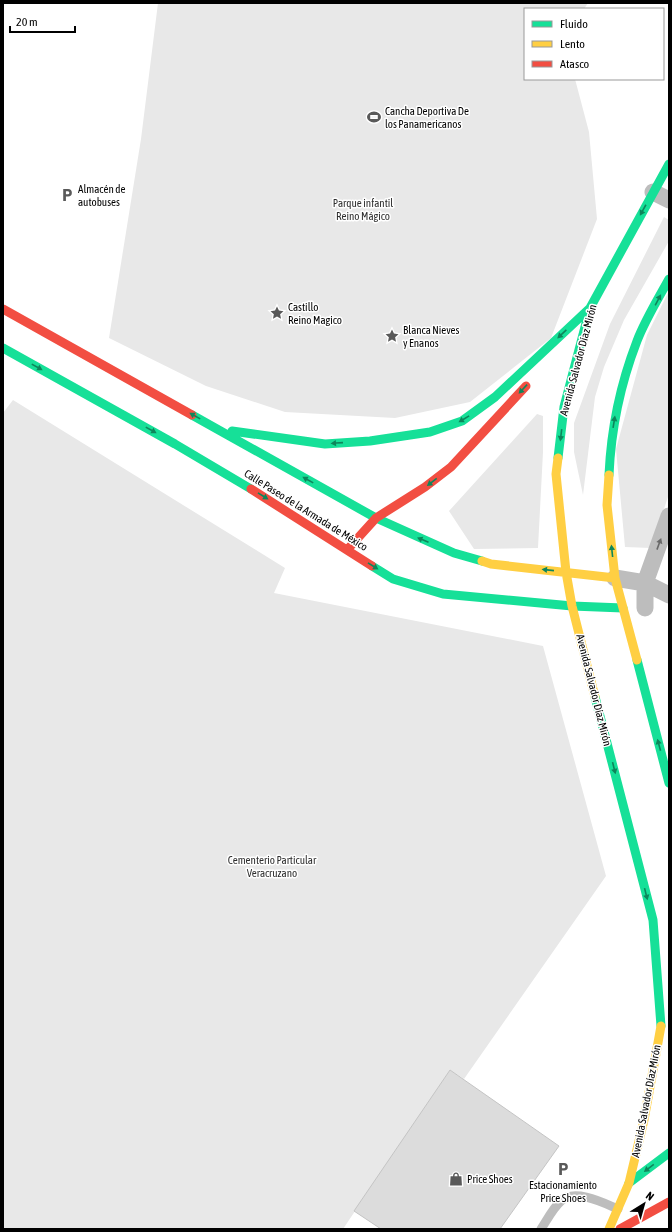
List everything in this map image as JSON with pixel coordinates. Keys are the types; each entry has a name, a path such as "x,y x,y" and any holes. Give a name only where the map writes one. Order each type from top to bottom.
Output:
{"main road":[{"name":"Avenida Salvador Díaz Mirón","path":"609,1229 629,1183 644,1120 661,1025 653,920 572,606 566,572 556,474 564,407 590,308 606,276 669,164"},
{"path":"669,279 637,340 618,397 610,447 607,505 615,578 669,783"},
{"path":"220,430 325,444 370,441 430,432 462,421 495,397 590,308"},
{"path":"3,309 376,518 454,553 491,564 615,578"},
{"path":"539,369 551,345"},
{"name":"Calle Paseo de la Armada de México","path":"3,348 175,444 394,579 443,594 572,606 623,608"},
{"path":"347,550 376,518 425,487 452,467 531,380"},
{"path":"629,1183 669,1153"},
{"path":"662,1216 669,1203"},
{"path":"620,1229 669,1203"}],"street":[{"path":"653,192 669,200"},
{"path":"645,608 645,583 669,516"},
{"path":"615,578 645,583 669,597"},
{"path":"623,608 645,608 669,597"}],"lane":[{"path":"541,1229 562,1199 575,1196 591,1198 618,1209"}],"green space":[{"name":"Parque infantil Reino Mágico","path":"158,3 588,3 585,8 524,8 524,80 575,80 589,132 597,219 551,338 470,402 395,418 285,412 206,386 109,338 141,139"},
{"path":"664,217 669,220 669,241 624,320 604,367 595,397 583,495 574,452 574,423 610,324"},
{"path":"669,291 669,494 651,548 625,547 616,449 647,335"},
{"name":"Cementerio Particular Veracruzano","path":"13,400 285,568 274,593 543,646 606,876 464,1079 450,1070 343,1229 3,1229 3,413"},
{"path":"537,414 543,416 543,452 538,548 474,549 449,511"}],"building":[{"name":"Price Shoes","path":"450,1070 559,1146 500,1229 381,1229 354,1211"}],"traffic: fast":[{"path":"558,458 564,407 590,308 669,164"},
{"path":"609,475 614,424 626,374 640,333 669,279"},
{"path":"232,431 325,444 370,441 430,432 462,421 495,397 590,308"},
{"path":"3,348 175,444 251,489"},
{"path":"192,415 376,518 454,553 482,561"},
{"path":"372,566 393,579 443,594 572,606 623,608"},
{"path":"637,660 669,783"},
{"path":"595,697 653,920 661,1026"},
{"path":"629,1183 669,1153"}],"traffic: slow":[{"path":"558,458 556,474 566,572 572,606 595,697"},
{"path":"609,475 607,505 615,578 637,660"},
{"path":"482,561 491,564 615,578"},
{"path":"609,1229 629,1183 644,1120 661,1026"}],"traffic: jam":[{"path":"3,309 192,415"},
{"path":"347,550 376,518 425,487 451,467 526,386"},
{"path":"251,489 372,566"},
{"path":"620,1229 669,1202"}],"place":[{"name":"Cancha Deportiva De los Panamericanos","path":"374,117"},
{"name":"Almacén de autobuses","path":"67,195"},
{"name":"Castillo Reino Magico","path":"277,313"},
{"name":"Blanca Nieves y Enanos","path":"392,336"},
{"name":"Estacionamiento Price Shoes","path":"563,1169"},
{"name":"Price Shoes","path":"456,1179"}]}
